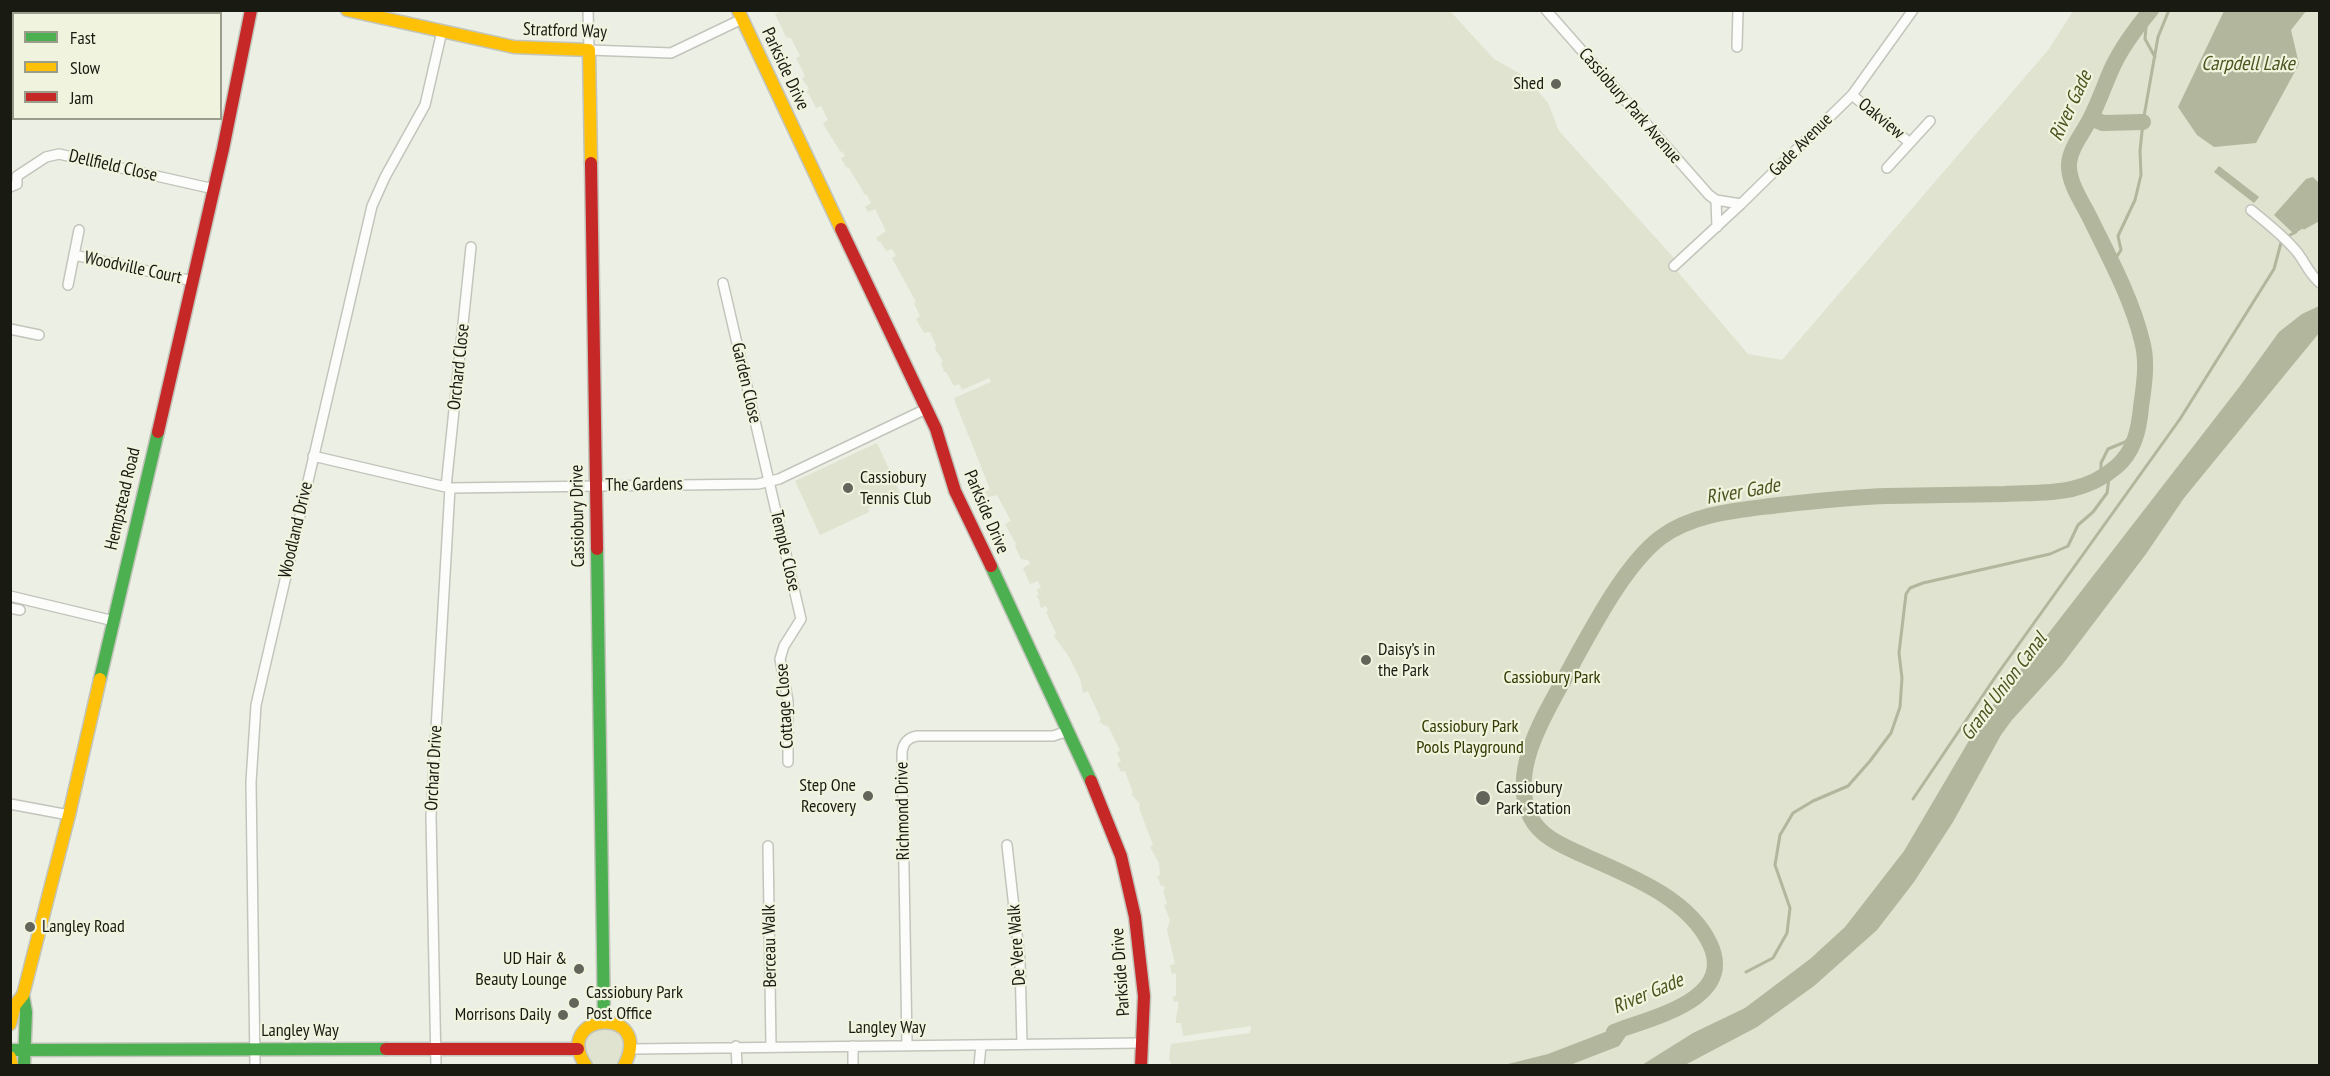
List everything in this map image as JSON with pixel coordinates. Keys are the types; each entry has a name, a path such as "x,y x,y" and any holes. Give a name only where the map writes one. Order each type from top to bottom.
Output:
{"street":[{"name":"Hempstead Road","path":"10,1024 15,1005 23,995 69,815 214,189 251,10"},
{"name":"Stratford Way","path":"347,10 514,47 671,53 740,15"},
{"name":"Cassiobury Drive","path":"588,10 604,1021"},
{"name":"Cassiobury Park Avenue","path":"1546,10 1709,195 1716,200"},
{"path":"1737,47 1738,10"},
{"name":"Gade Avenue","path":"1674,266 1852,95 1913,10"},
{"name":"Parkside Drive","path":"740,15 936,429 955,491 1112,830 1129,889 1142,965 1142,1065"},
{"name":"Woodland Drive","path":"255,1065 251,793 253,725 259,687 372,206 384,177 425,105 442,31"},
{"name":"Oakview","path":"1852,95 1910,143"},
{"name":"Oakview","path":"1887,168 1930,121"},
{"name":"Dellfield Close","path":"10,186 17,184 14,174 46,157 59,154 214,189"},
{"path":"1717,227 1716,200 1741,204"},
{"path":"2251,210 2279,233 2297,252 2319,283"},
{"path":"68,285 79,230"},
{"name":"Orchard Close","path":"448,488 471,248"},
{"name":"Woodville Court","path":"74,255 193,281"},
{"name":"Garden Close","path":"723,284 769,483"},
{"path":"10,329 39,335"},
{"name":"The Gardens","path":"313,456 448,488 769,483 926,409"},
{"name":"Temple Close","path":"769,483 801,619"},
{"name":"Orchard Drive","path":"436,1065 431,816 448,488"},
{"path":"10,596 114,621"},
{"name":"Cottage Close","path":"788,762 788,701 780,659 784,646 801,619"},
{"name":"Richmond Drive","path":"908,1046 902,753 904,743 918,736 1058,735 1068,731"},
{"path":"10,804 69,815"},
{"name":"De Vere Walk","path":"1007,845 1020,961 1022,1044"},
{"name":"Berceau Walk","path":"768,846 771,1047"},
{"name":"Hempstead Road","path":"23,995 27,1008 17,1050 24,1065"},
{"path":"586,1065 578,1049 583,1033 596,1022 604,1021 621,1026 627,1032 632,1049 624,1065"},
{"name":"Langley Way","path":"632,1049 1143,1043"},
{"path":"980,1065 981,1045"},
{"path":"853,1046 853,1065"},
{"path":"736,1047 736,1065"},
{"name":"Langley Way","path":"17,1050 578,1049"},
{"path":"10,1057 12,1065"}],"green space":[{"name":"Cassiobury Park","path":"783,10 1450,11 1494,59 1526,77 1548,103 1559,131 1674,258 1677,271 1748,354 1782,360 2049,49 2073,11 2319,11 2319,1065 1172,1065 1169,1059 1171,1044 1250,1033 1251,1026 1183,1036 1181,1023 1176,1023 1178,1001 1174,1002 1173,997 1176,996 1176,973 1172,974 1170,965 1175,964 1167,930 1170,920 1164,905 1167,904 1163,891 1164,886 1161,886 1157,876 1160,875 1159,863 1150,847 1153,845 1139,808 1140,804 1131,794 1133,793 1125,771 1121,772 1117,764 1121,761 1117,753 1120,750 1108,726 1101,722 1098,723 1101,719 1088,691 1083,693 1080,679 1069,657 1054,636 1056,633 1046,612 1048,610 1046,606 1041,608 1036,596 1039,595 1037,590 1041,587 1038,581 1030,584 1023,568 1030,564 1028,560 1021,559 1005,524 1011,521 997,495 988,497 985,492 990,489 955,402 954,398 991,382 989,378 962,390 959,384 954,386 944,372 941,362 943,361 935,349 936,345 930,332 924,333 916,319 920,316 914,303 916,302 892,258 896,256 892,249 886,251 876,238 886,231 875,209 868,212 865,207 871,203 867,195 864,194 841,158 845,156 842,151 840,152 823,123 828,120 821,106 816,108 807,93 809,88 802,79 805,76 796,58 800,56 791,38 786,37 775,14"},
{"name":"Cassiobury Tennis Club","path":"877,443 901,495 868,508 869,512 820,535 795,481"},
{"path":"605,1027 613,1028 619,1033 624,1039 624,1055 619,1061 613,1066 605,1067 597,1066 591,1061 586,1055 585,1047 586,1039 591,1033 597,1028"}],"water":[{"name":"Carpdell Lake","path":"2224,11 2306,11 2291,30 2299,64 2256,143 2214,147 2197,135 2178,107"},
{"path":"2219,166 2259,197 2254,203 2214,172"},
{"path":"2313,177 2319,183 2319,218 2294,234 2274,215 2306,179"},
{"path":"2319,306 2319,333 2184,498 2146,554 2062,665 2012,720 2001,735 1953,822 1914,882 1877,930 1814,986 1757,1027 1685,1065 1642,1065 1693,1033 1745,1008 1810,959 1845,927 1904,851 1977,727 1993,705 2240,386 2279,332 2302,314"},
{"path":"1634,1024 1619,1046 1570,1065 1504,1065 1548,1054 1613,1029"}],"waterway":[{"name":"River Gade","path":"1614,1032 1686,1003 1701,992 1711,979 1715,963 1710,944 1700,928 1672,900 1655,889 1560,844 1534,823 1524,797 1524,777 1528,756 1544,716 1623,578 1647,549 1660,538 1687,523 1733,511 1834,499 2063,491 2090,483 2122,461 2135,440 2139,424 2145,374 2144,349 2126,294 2076,192 2069,164 2074,146 2093,113 2117,58 2151,10"},
{"path":"2112,264 2121,250 2118,236 2135,200 2141,175 2140,151 2143,122 2158,37 2169,10"},
{"path":"2147,15 2145,39 2155,57"},
{"path":"2091,118 2103,123 2143,122"},
{"path":"2304,228 2320,219"},
{"name":"Grand Union Canal","path":"1913,799 1996,676 2180,419 2274,269 2282,239 2296,232"},
{"path":"2101,477 2101,463 2108,449 2125,442 2137,432"},
{"path":"1746,972 1773,958 1787,933 1790,908 1775,865 1780,835 1793,813 1813,801 1848,786 1891,733 1900,707 1902,678 1899,653 1906,594 1910,588 2050,554 2068,546 2078,525 2093,512 2107,493 2110,471"}],"traffic: fast":[{"path":"100,679 158,432"},
{"path":"597,549 604,1021"},
{"path":"991,566 1091,781"},
{"path":"23,995 26,1012 24,1066"},
{"path":"10,1050 386,1049"}],"traffic: slow":[{"path":"347,10 514,47 589,50 591,163"},
{"path":"738,10 841,229"},
{"path":"10,1024 15,1005 23,995 69,815 100,679"},
{"path":"586,1066 579,1048 581,1034 591,1026 604,1022 617,1025 626,1032 630,1046 624,1066"},
{"path":"10,1057 12,1066"}],"traffic: jam":[{"path":"158,432 223,149 251,10"},
{"path":"591,163 597,549"},
{"path":"841,229 936,429 955,491 991,566"},
{"path":"1091,781 1121,856 1135,917 1144,996 1141,1066"},
{"path":"386,1049 578,1049"}],"place":[{"name":"Shed","path":"1556,84"},
{"name":"Cassiobury Tennis Club","path":"848,488"},
{"name":"Daisy’s in the Park","path":"1366,660"},
{"name":"Step One Recovery","path":"868,796"},
{"name":"Cassiobury Park Station","path":"1483,798"},
{"name":"Langley Road","path":"30,927"},
{"name":"UD Hair & Beauty Lounge","path":"579,969"},
{"name":"Cassiobury Park Post Office","path":"574,1003"},
{"name":"Morrisons Daily","path":"563,1015"}],"park label":[{"name":"Cassiobury Park Pools Playground","path":"1470,737"}]}
